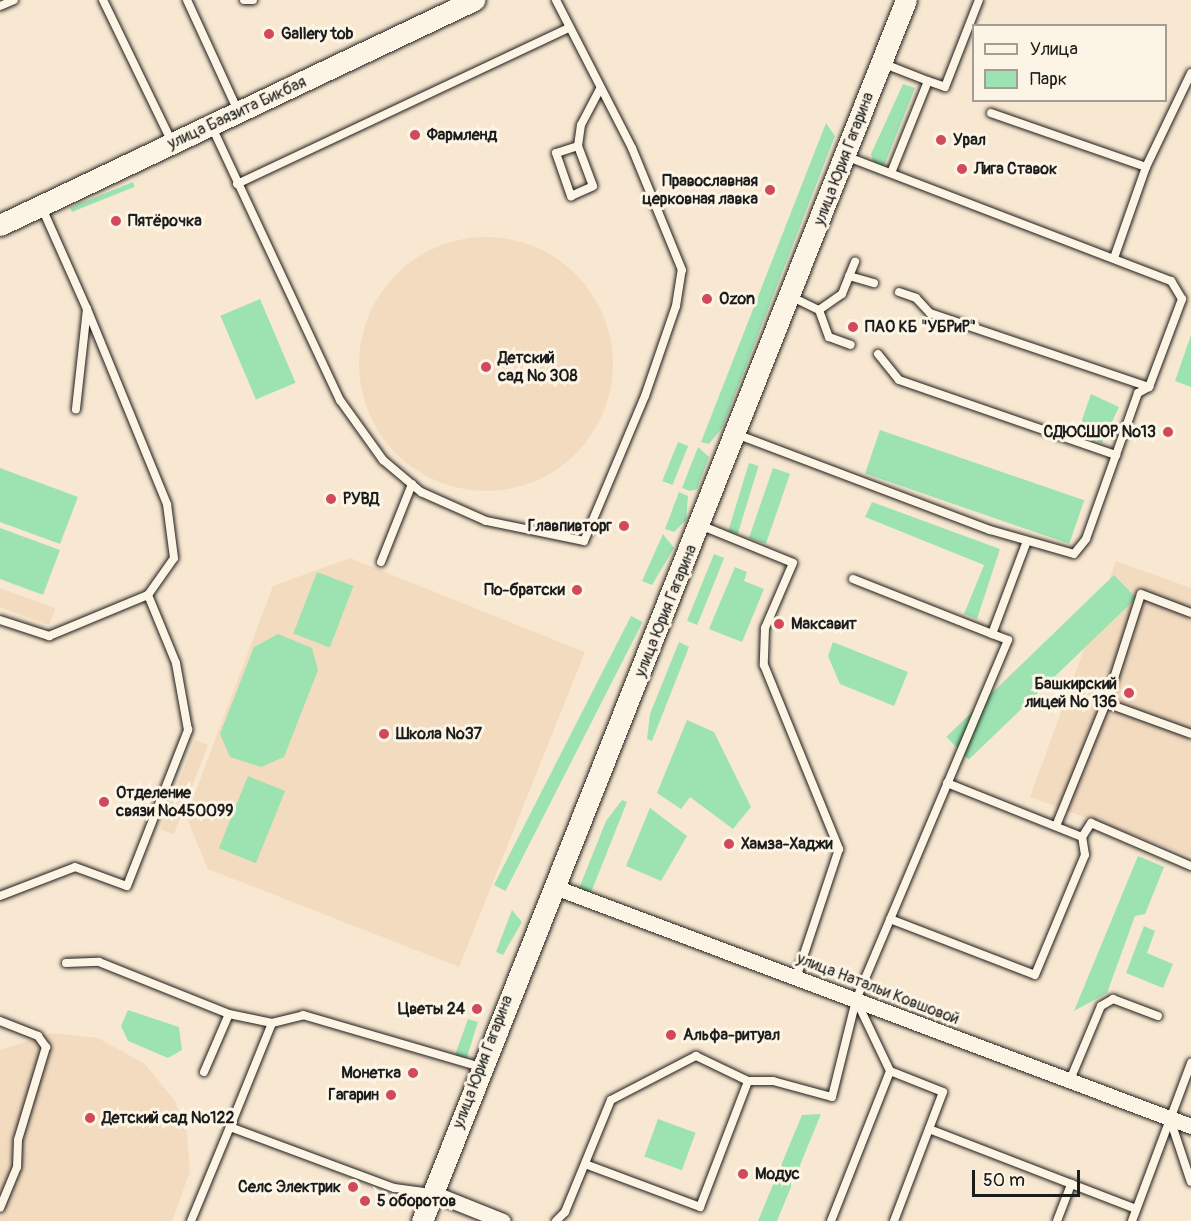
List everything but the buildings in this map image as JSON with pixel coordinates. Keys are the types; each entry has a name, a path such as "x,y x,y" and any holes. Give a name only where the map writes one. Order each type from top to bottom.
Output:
{"main road":[{"name":"улица Баязита Бикбая","path":"0,225 474,0"},
{"name":"улица Юрия Гагарина","path":"422,1221 552,886 700,525 906,0"}],"street":[{"name":"улица Натальи Ковшовой","path":"552,886 1191,1126"},
{"path":"433,1193 503,1221"}],"lane":[{"path":"0,6 14,0"},
{"path":"103,0 172,143"},
{"path":"187,0 238,112"},
{"path":"244,0 253,0"},
{"path":"211,125 340,400 383,460 412,484 486,520 584,542 601,508 676,306 682,270 632,148 567,29 556,0"},
{"path":"882,63 945,87 979,0"},
{"path":"237,184 567,29"},
{"path":"1114,258 1146,167 1191,74"},
{"path":"891,173 928,81"},
{"path":"578,146 556,153 571,196 593,186 578,146 581,125 600,89"},
{"path":"991,113 1146,167"},
{"path":"736,434 1027,541 1074,554 1086,540 1138,393 1149,387 1182,299 1171,280 845,156"},
{"path":"0,620 49,636 148,595 174,558 167,504 87,309 41,206"},
{"path":"819,310 842,294 855,261"},
{"path":"849,276 874,283"},
{"path":"899,292 916,298 930,313 1149,387"},
{"path":"790,296 819,310 829,337 851,345"},
{"path":"76,410 87,309"},
{"path":"878,354 899,380 1116,455"},
{"path":"381,562 412,484"},
{"path":"700,525 793,563 765,628 764,665 839,849 796,978"},
{"path":"992,634 1027,541"},
{"path":"556,1221 585,1164 611,1100 696,1056 748,1081 773,1081 832,1097 856,1000 1008,640 853,579"},
{"path":"1056,826 1106,703 1141,594 1191,613"},
{"path":"0,896 75,867 127,886 188,730 176,663 148,595"},
{"path":"1106,703 1191,734"},
{"path":"947,783 1082,837"},
{"path":"890,919 1035,975 1085,855 1082,837 1091,823 1191,866"},
{"path":"66,963 99,962 229,1014 272,1023 303,1015 481,1067"},
{"path":"1070,1080 1101,1006 1113,999 1158,1016"},
{"path":"856,1000 890,1071 944,1092 894,1221"},
{"path":"204,1072 229,1014"},
{"path":"0,1021 39,1036 46,1047 18,1140 17,1167 0,1208"},
{"path":"191,1221 272,1023"},
{"path":"1132,1221 1191,1063"},
{"path":"831,1221 890,1071"},
{"path":"585,1164 700,1208 748,1081"},
{"path":"1169,1118 1191,1182"},
{"path":"230,1127 394,1188 433,1193"},
{"path":"929,1129 1136,1209"},
{"path":"1057,1221 1071,1184"}],"shaded area":[{"name":"Детский сад № 308","path":"474,237 498,237 523,242 546,252 576,274 592,293 608,327 613,364 608,401 592,435 576,454 557,470 523,486 498,491 474,491 449,486 426,476 405,462 388,445 374,424 364,401 359,376 359,352 364,327 374,304 388,283 405,266 426,252 449,242"},
{"name":"Школа №37","path":"350,558 585,652 459,967 208,869 186,817 273,586"},
{"name":"Башкирский лицей № 136","path":"1116,561 1191,588 1191,856 1030,797"},
{"path":"0,588 55,608 49,625 0,607"},
{"path":"195,740 208,745 174,835 161,830"},
{"name":"Детский сад №122","path":"52,1033 98,1038 145,1064 175,1101 187,1134 190,1172 172,1221 0,1221 0,1050"}],"green space":[{"path":"903,84 915,88 884,166 873,161 871,154"},
{"path":"826,123 835,136 722,428 709,444 701,442"},
{"path":"133,182 135,187 72,212 70,207"},
{"path":"260,299 296,383 256,400 220,316"},
{"path":"1191,335 1191,387 1175,381"},
{"path":"1091,394 1119,407 1102,443 1077,434"},
{"path":"880,430 1084,500 1069,544 865,473"},
{"path":"678,442 688,446 672,485 662,481"},
{"path":"698,447 709,457 697,489 690,491 682,488"},
{"path":"749,463 759,466 738,534 728,531"},
{"path":"0,468 78,497 60,544 0,522"},
{"path":"773,468 790,474 766,544 749,538"},
{"path":"679,492 688,496 686,520 674,532 665,529"},
{"path":"872,502 1000,549 977,619 964,614 984,565 865,517"},
{"path":"0,528 60,550 43,595 0,579"},
{"path":"663,534 674,548 652,585 642,581"},
{"path":"714,554 724,558 697,625 687,621"},
{"path":"735,567 747,572 744,581 764,589 742,642 709,629"},
{"path":"317,572 353,586 330,648 293,634"},
{"path":"1114,575 1136,598 969,760 946,737"},
{"path":"631,616 643,622 505,891 494,885"},
{"path":"278,634 312,648 318,670 284,757 261,767 230,757 220,734 254,647"},
{"path":"679,642 689,647 652,741 647,739 650,714"},
{"path":"833,642 908,672 894,706 840,684 828,656"},
{"path":"687,720 714,732 751,807 733,829 690,797 681,809 657,793"},
{"path":"248,776 285,791 256,863 219,848"},
{"path":"622,800 627,802 590,895 578,891 606,821"},
{"path":"650,808 687,836 661,881 626,866"},
{"path":"1138,856 1164,867 1145,914 1135,916 1107,993 1074,1011"},
{"path":"512,910 522,922 503,955 496,952"},
{"path":"1144,926 1155,931 1147,953 1173,964 1163,988 1126,973"},
{"path":"128,1010 179,1027 182,1050 168,1058 128,1041 121,1026"},
{"path":"468,1019 478,1022 466,1060 455,1055"},
{"path":"821,1114 777,1221 758,1221 802,1115"},
{"path":"658,1119 696,1133 682,1170 644,1157"}],"place":[{"name":"Gallery tob","path":"269,34"},
{"name":"Фармленд","path":"415,135"},
{"name":"Урал","path":"941,140"},
{"name":"Лига Ставок","path":"962,169"},
{"name":"Православная церковная лавка","path":"770,190"},
{"name":"Пятёрочка","path":"116,221"},
{"name":"Ozon","path":"707,299"},
{"name":"ПАО КБ \"УБРиР\"","path":"853,327"},
{"name":"Детский сад № 308","path":"486,367"},
{"name":"СДЮСШОР №13","path":"1168,432"},
{"name":"РУВД","path":"331,499"},
{"name":"Главпивторг","path":"624,526"},
{"name":"По-братски","path":"577,590"},
{"name":"Максавит","path":"779,624"},
{"name":"Башкирский лицей № 136","path":"1129,693"},
{"name":"Школа №37","path":"384,734"},
{"name":"Отделение связи №450099","path":"104,802"},
{"name":"Хамза-Хаджи","path":"729,844"},
{"name":"Цветы 24","path":"477,1009"},
{"name":"Альфа-ритуал","path":"671,1035"},
{"name":"Монетка","path":"413,1073"},
{"name":"Гагарин","path":"391,1095"},
{"name":"Детский сад №122","path":"90,1118"},
{"name":"Модус","path":"743,1174"},
{"name":"Селс Электрик","path":"353,1187"},
{"name":"5 оборотов","path":"365,1201"}]}
